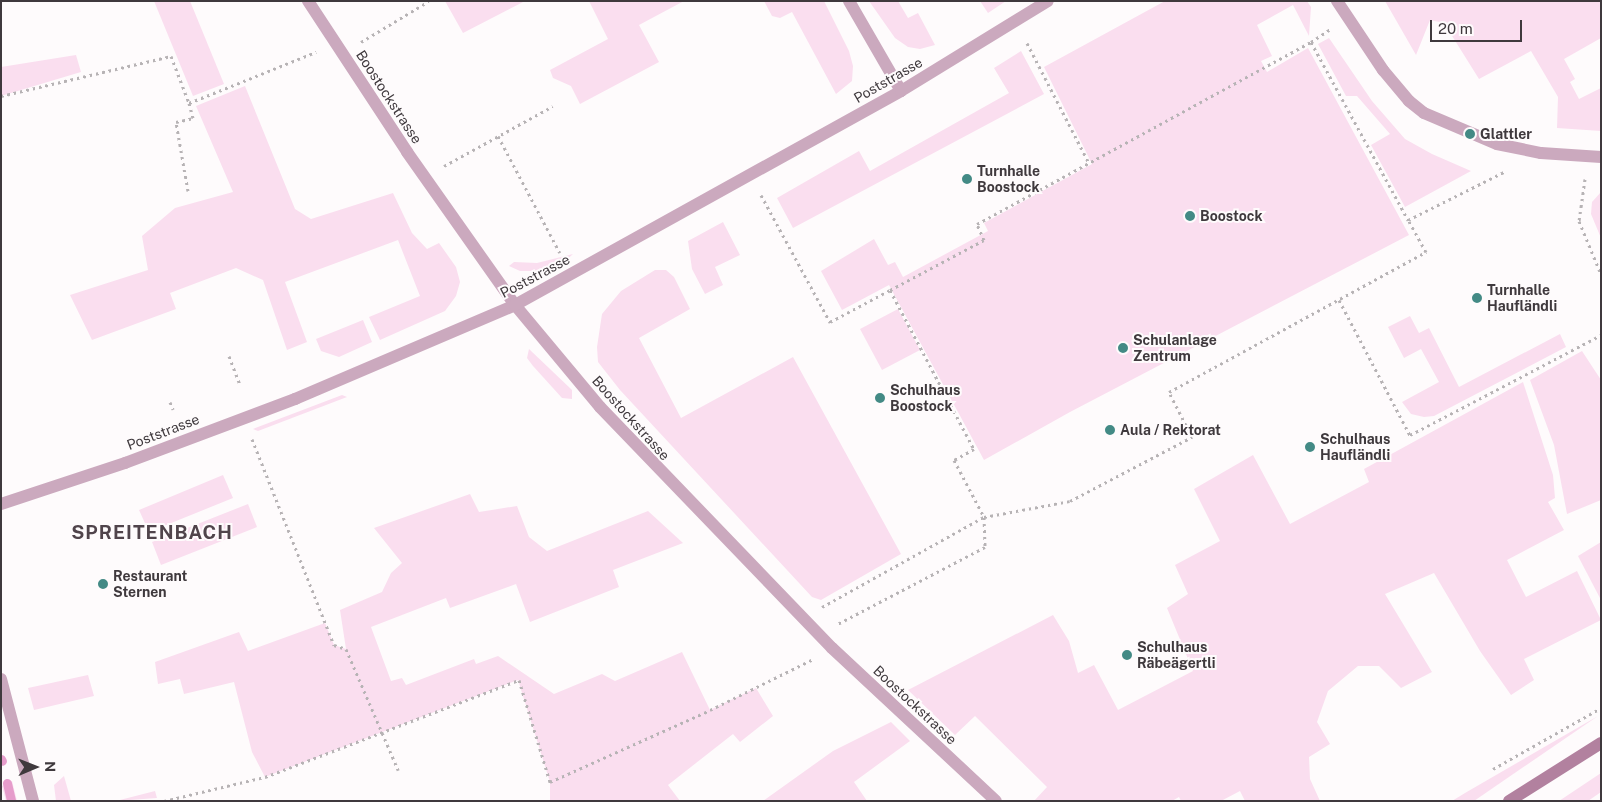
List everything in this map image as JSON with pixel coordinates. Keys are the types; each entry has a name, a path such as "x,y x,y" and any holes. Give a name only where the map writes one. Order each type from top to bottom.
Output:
{"street":[{"name":"Boostockstrasse","path":"308,1 407,152 515,305 600,407 735,550 832,648 996,801"},
{"path":"849,1 901,90"},
{"name":"Poststrasse","path":"1,504 125,463 295,399 515,305 901,90 1048,1"},
{"path":"1337,1 1383,70 1409,101 1424,113 1497,144 1541,153 1601,157"},
{"path":"1,679 33,801"},
{"path":"1509,801 1601,743"}],"path":[{"path":"189,103 321,50 356,44 429,1"},
{"path":"760,195 830,322 984,240 977,224 1311,42 1330,29"},
{"path":"819,609 984,517 1070,501 1192,437 1169,392 1426,252 1311,42"},
{"path":"1027,43 1088,162"},
{"path":"1,96 171,56 193,118 176,122 188,191"},
{"path":"438,169 553,106"},
{"path":"498,136 560,253"},
{"path":"1408,220 1504,172"},
{"path":"1585,179 1578,220 1601,274"},
{"path":"834,626 985,546 984,517 954,460 974,449 890,290"},
{"path":"1339,300 1410,435 1601,335"},
{"path":"229,356 240,385"},
{"path":"170,402 173,409"},
{"path":"252,439 334,645 346,649 398,770"},
{"path":"164,801 265,776 382,734 519,680 550,782 710,710 818,656"},
{"path":"1493,769 1601,708"}],"shaded area":[{"path":"154,1 190,1 224,84 193,96"},
{"path":"445,1 525,1 463,33"},
{"path":"589,1 684,1 639,25 659,62 580,104 571,86 553,78 550,70 608,39"},
{"path":"764,1 824,1 849,51 853,66 852,81 836,94 792,12 780,18 772,16"},
{"path":"869,1 898,1 908,18 918,13 935,45 920,49 908,47 895,38"},
{"path":"980,1 1006,1 988,13"},
{"path":"1165,1 1307,1 1311,7 1309,36 1293,5 1257,25 1272,56 1261,61 1267,72 1308,48 1409,235 1070,412 984,460 889,285 842,310 821,271 874,239 888,265 895,262 903,277 988,231 984,223 1092,164 1044,67"},
{"path":"1385,1 1601,1 1601,38 1564,59 1575,79 1570,82 1579,99 1601,88 1601,131 1557,128 1558,97 1531,51 1479,79 1444,23 1430,20 1416,55"},
{"path":"1329,38 1372,101 1405,139 1432,154 1471,171 1405,207 1371,145 1390,134 1357,96 1346,96 1318,44"},
{"path":"1021,51 1044,94 793,228 777,198 859,151 870,171 1009,93 994,68"},
{"path":"76,55 81,72 1,96 1,67"},
{"path":"245,86 295,209 311,219 393,193 412,233 427,249 439,243 456,267 460,282 456,296 445,311 380,340 369,317 420,296 398,240 285,282 307,342 287,350 263,280 236,268 170,293 176,309 92,340 70,295 148,270 142,236 175,208 233,192 196,106"},
{"path":"1601,192 1601,238 1591,214 1592,202"},
{"path":"723,222 740,255 715,267 723,285 705,294 692,269 688,241"},
{"path":"573,254 564,262 539,271 520,271 509,266 514,262 537,263"},
{"path":"655,270 666,270 674,277 690,309 639,338 681,418 793,357 901,554 821,600 812,597 620,390 598,362 597,347 602,314 621,291"},
{"path":"898,309 920,350 882,370 860,329"},
{"path":"1410,316 1419,333 1429,328 1459,387 1560,334 1566,347 1434,416 1424,417 1411,414 1402,402 1439,382 1421,349 1404,358 1388,327"},
{"path":"363,320 372,342 339,357 321,351 316,339"},
{"path":"529,349 572,390 572,399 562,398 533,366 527,358"},
{"path":"1582,351 1601,380 1601,500 1567,514 1554,445 1530,380"},
{"path":"1523,382 1553,475 1555,498 1548,502 1564,530 1507,560 1526,597 1577,571 1601,620 1524,659 1534,680 1511,695 1480,651 1434,573 1385,594 1432,672 1401,688 1379,666 1358,666 1328,691 1317,722 1330,744 1309,757 1310,779 1320,801 1245,801 1240,791 1221,801 1181,801 1179,797 1172,801 1034,801 1047,787 975,716 955,735 908,690 1053,615 1069,641 1078,673 1094,665 1118,710 1193,671 1167,608 1188,594 1175,565 1220,541 1194,489 1253,455 1290,524 1369,482 1364,469"},
{"path":"342,395 347,397 258,431 253,429"},
{"path":"223,475 233,498 149,532 139,510"},
{"path":"470,494 479,512 517,506 529,537 547,551 648,511 683,543 613,570 619,587 530,622 516,584 450,608 446,598 371,627 391,681 402,678 406,685 474,659 476,664 498,656 554,694 602,674 615,681 682,652 710,710 756,688 773,716 740,742 733,734 668,785 680,801 550,801 550,782 518,680 265,777 252,752 234,682 184,694 180,679 158,684 155,662 239,632 248,651 325,623 334,645 346,649 340,610 382,592 391,573 402,563 374,528"},
{"path":"248,504 257,527 161,565 152,542"},
{"path":"1601,542 1601,600 1578,556"},
{"path":"88,675 94,696 34,710 28,688"},
{"path":"1598,716 1474,801 1452,801 1465,793"},
{"path":"891,722 910,741 854,782 867,801 763,801 833,751"},
{"path":"1601,773 1601,792 1588,801 1559,801"},
{"path":"64,776 71,801 56,801 54,785"},
{"path":"12,781 17,801 6,801 2,786"},
{"path":"155,791 157,798 116,801"}],"waterway":[{"path":"7,783 11,801"}],"place":[{"name":"Glattler","path":"1470,134"},
{"name":"Turnhalle Boostock","path":"967,179"},
{"name":"Boostock","path":"1190,216"},
{"name":"Turnhalle Haufländli","path":"1477,298"},
{"name":"Schulanlage Zentrum","path":"1123,348"},
{"name":"Schulhaus Boostock","path":"880,398"},
{"name":"Aula / Rektorat","path":"1110,430"},
{"name":"Schulhaus Haufländli","path":"1310,447"},
{"name":"Restaurant Sternen","path":"103,584"},
{"name":"Schulhaus Räbeägertli","path":"1127,655"}],"district":[{"name":"SPREITENBACH","path":"152,533"}]}
